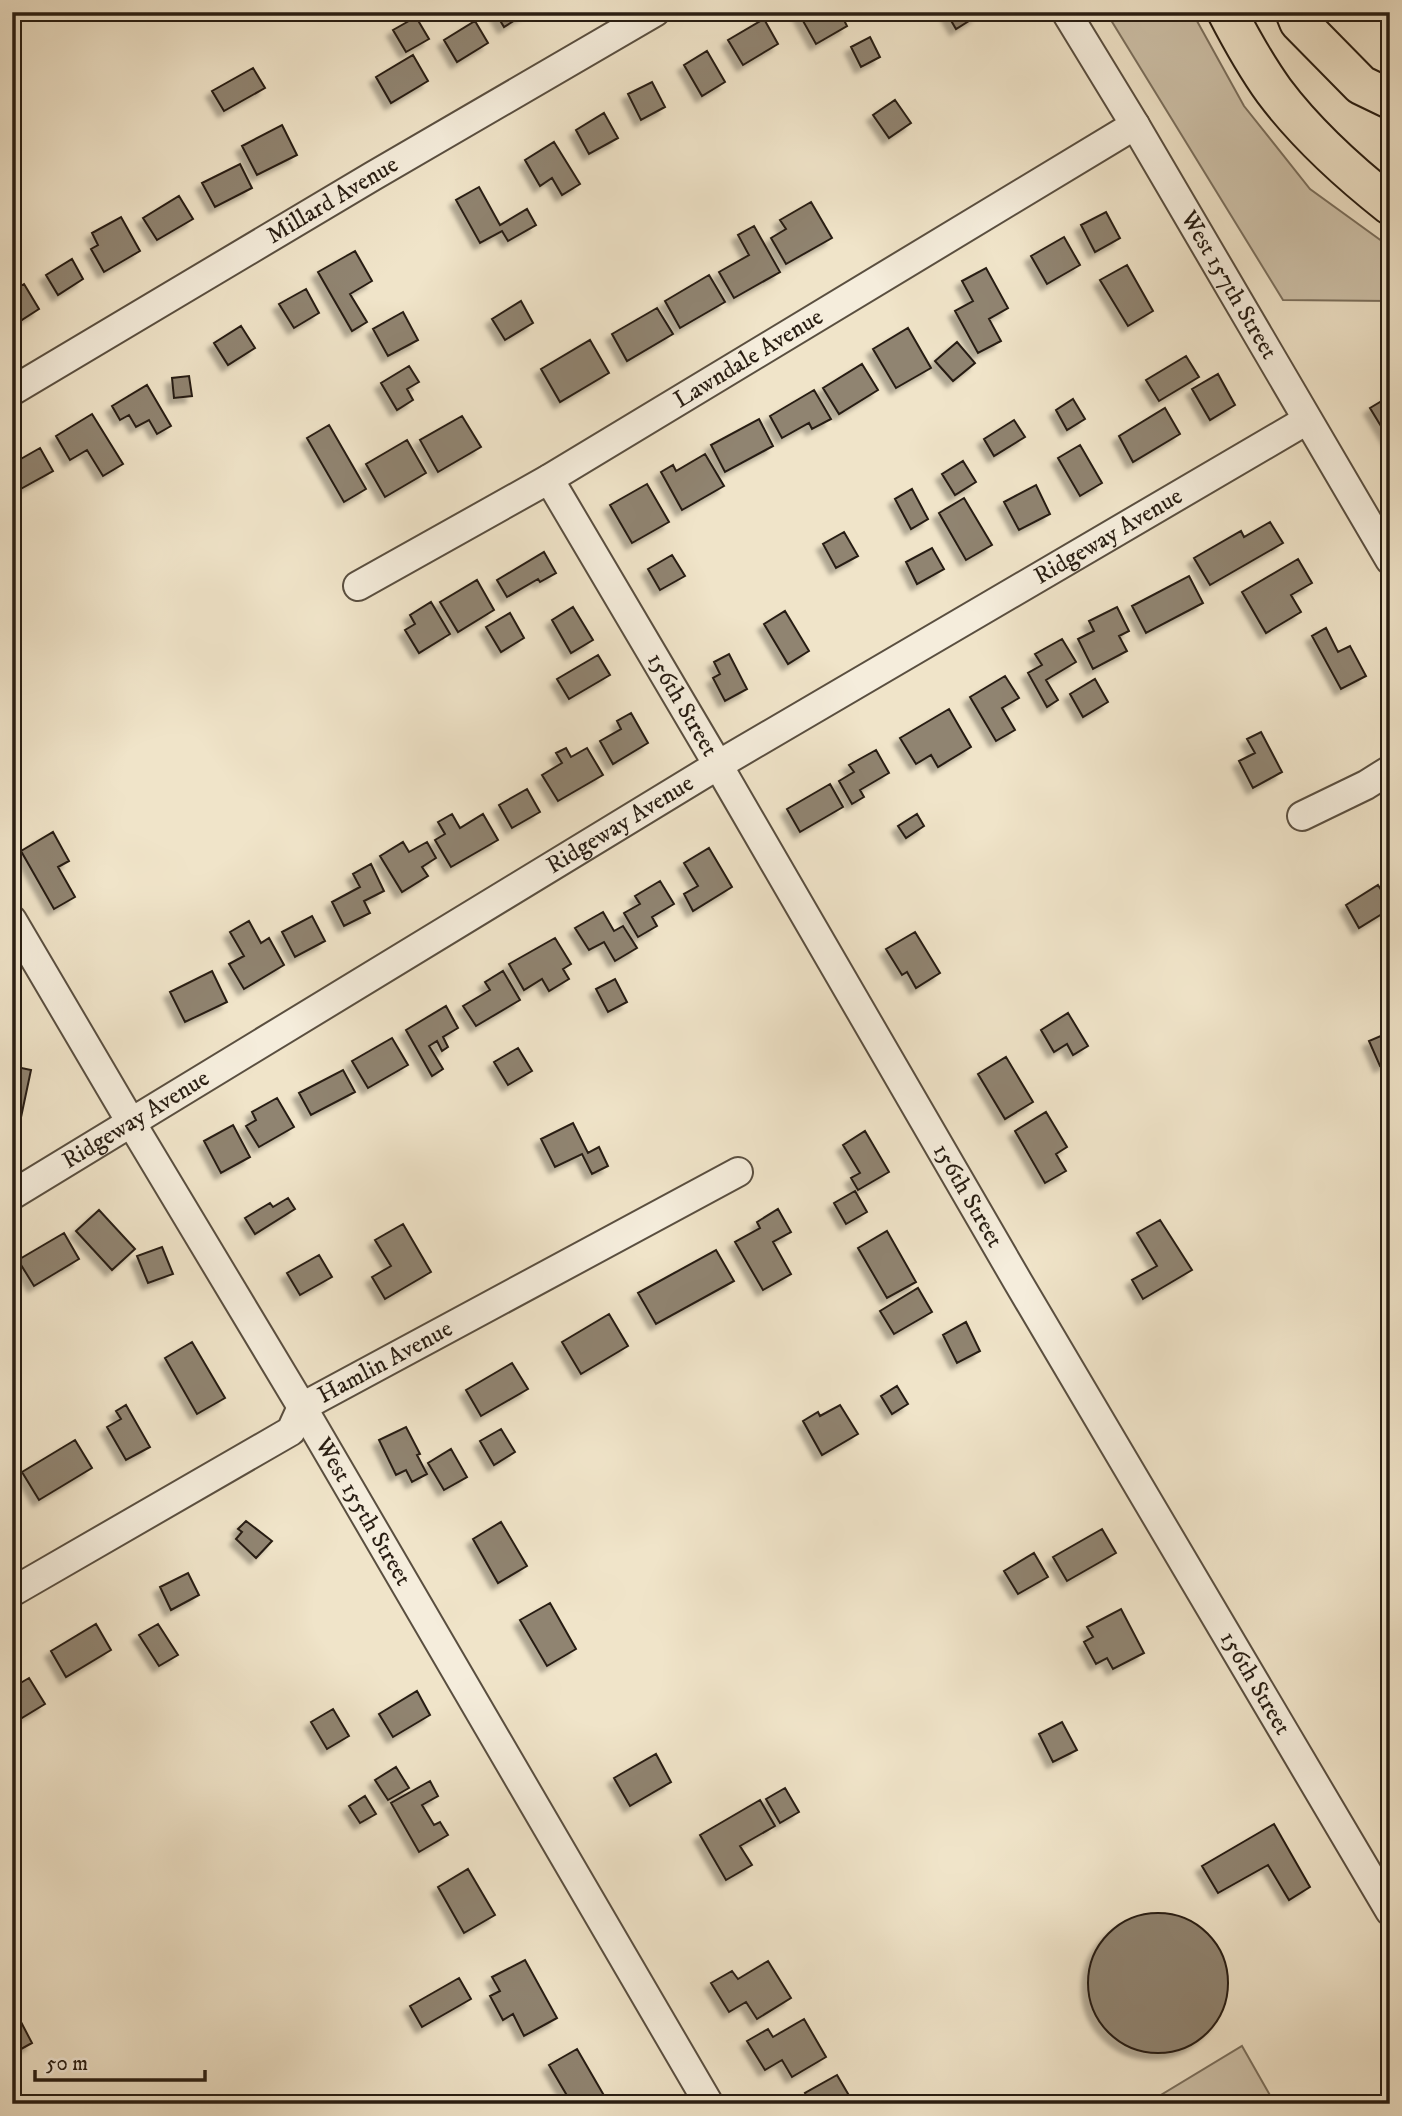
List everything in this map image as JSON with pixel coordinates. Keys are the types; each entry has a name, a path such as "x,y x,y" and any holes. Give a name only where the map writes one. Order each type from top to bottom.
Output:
{"highway":[{"path":"1227,12 1248,53 1273,90 1304,128 1342,166 1390,205"},
{"path":"1294,12 1299,22 1361,85 1390,99"}],"street":[{"name":"Millard Avenue","path":"12,391 655,12"},
{"name":"West 157th Street","path":"1066,12 1390,560"},
{"name":"Lawndale Avenue","path":"358,586 549,479 1135,125"},
{"name":"Ridgeway Avenue","path":"12,1195 718,765 1307,420"},
{"name":"156th Street","path":"549,479 1018,1282 1390,1910"},
{"path":"1302,816 1366,785 1390,770"},
{"name":"West 155th Street","path":"12,920 131,1124 302,1407 709,2104"},
{"name":"Hamlin Avenue","path":"12,1592 291,1431 302,1407 738,1172"}],"shaded area":[{"path":"1106,12 1192,12 1244,106 1310,189 1390,247 1390,301 1283,300"},
{"path":"1242,2046 1275,2104 1146,2104"}],"building":[{"path":"495,12 528,12 504,27"},
{"path":"798,12 840,12 847,26 816,44"},
{"path":"946,12 975,12 977,16 956,29"},
{"path":"416,17 429,39 406,52 393,30"},
{"path":"764,19 778,44 743,65 728,40"},
{"path":"475,21 488,43 457,62 444,40"},
{"path":"870,37 880,57 861,67 851,47"},
{"path":"707,51 725,82 702,96 684,65"},
{"path":"413,55 428,81 391,103 376,77"},
{"path":"253,68 265,88 224,111 212,91"},
{"path":"652,82 665,107 641,120 628,94"},
{"path":"895,100 911,123 889,138 873,115"},
{"path":"604,113 618,138 589,154 576,130"},
{"path":"282,125 297,155 257,175 242,146"},
{"path":"554,142 580,184 562,195 552,178 540,186 525,160"},
{"path":"240,164 252,188 215,207 202,183"},
{"path":"479,187 500,225 527,209 536,225 508,241 502,231 480,243 456,200"},
{"path":"179,196 193,219 157,240 143,218"},
{"path":"811,202 832,238 786,264 771,238 786,229 780,220"},
{"path":"1106,212 1120,238 1095,252 1081,225"},
{"path":"121,217 140,251 104,272 91,249 98,245 92,233"},
{"path":"754,226 780,272 734,298 719,272 749,255 738,235"},
{"path":"1064,237 1080,265 1047,284 1031,256"},
{"path":"355,251 372,281 350,294 367,322 352,331 318,272"},
{"path":"72,259 83,279 58,295 46,275"},
{"path":"1127,265 1153,311 1128,326 1100,280"},
{"path":"986,268 1008,308 989,319 1001,341 978,353 955,311 973,301 962,281"},
{"path":"709,275 725,302 680,328 665,301"},
{"path":"24,284 39,309 17,323 12,315 12,291"},
{"path":"306,289 319,313 294,328 279,304"},
{"path":"521,301 533,323 505,340 492,319"},
{"path":"657,308 673,334 627,361 612,334"},
{"path":"403,312 418,340 388,356 373,329"},
{"path":"241,326 255,348 228,365 214,343"},
{"path":"908,328 931,368 896,388 873,349"},
{"path":"590,340 609,373 560,402 541,369"},
{"path":"957,342 975,363 953,381 935,361"},
{"path":"1186,356 1199,377 1159,401 1146,380"},
{"path":"862,364 878,390 839,414 823,388"},
{"path":"409,366 419,382 407,389 413,400 397,410 381,383"},
{"path":"1218,374 1235,405 1210,420 1192,389"},
{"path":"189,376 192,396 174,398 172,378"},
{"path":"147,385 171,426 157,434 149,420 136,427 129,415 120,420 112,406"},
{"path":"814,390 831,419 812,429 809,423 782,438 770,416"},
{"path":"1390,396 1390,441 1370,408"},
{"path":"1073,399 1085,419 1067,430 1056,410"},
{"path":"1165,408 1180,434 1133,462 1119,436"},
{"path":"92,414 123,464 103,476 87,450 70,460 56,436"},
{"path":"462,416 481,447 438,472 420,440"},
{"path":"759,419 773,446 725,472 711,445"},
{"path":"1014,420 1025,437 994,456 984,439"},
{"path":"329,425 366,489 344,502 307,438"},
{"path":"407,440 426,473 385,497 366,464"},
{"path":"1080,445 1102,483 1080,496 1058,458"},
{"path":"40,448 53,471 17,491 12,483 12,464"},
{"path":"705,454 724,486 682,510 661,472 673,465 676,471"},
{"path":"963,461 976,482 955,495 942,474"},
{"path":"647,484 669,522 632,543 610,505"},
{"path":"1036,485 1050,514 1019,530 1004,502"},
{"path":"912,489 928,519 911,529 895,499"},
{"path":"964,498 992,545 966,560 939,513"},
{"path":"1270,522 1283,543 1210,585 1194,558 1241,531 1244,537"},
{"path":"844,532 858,556 836,568 823,544"},
{"path":"932,548 944,569 917,584 906,562"},
{"path":"544,552 556,573 540,582 538,579 507,597 497,580"},
{"path":"672,555 685,576 660,590 648,569"},
{"path":"1298,559 1312,583 1291,595 1301,612 1266,633 1242,592"},
{"path":"1189,576 1203,603 1146,633 1132,606"},
{"path":"477,580 494,610 458,632 440,602"},
{"path":"431,602 450,634 419,653 405,630 415,624 410,615"},
{"path":"573,607 593,640 571,653 552,620"},
{"path":"1117,607 1129,631 1119,636 1127,651 1093,669 1078,639 1094,631 1089,621"},
{"path":"785,611 809,651 788,664 764,624"},
{"path":"510,613 524,638 501,652 486,627"},
{"path":"1326,628 1338,652 1350,646 1366,676 1341,689 1312,636"},
{"path":"1062,639 1076,662 1046,680 1058,700 1047,707 1028,673 1042,665 1035,654"},
{"path":"729,654 747,689 725,701 713,678 720,674 714,662"},
{"path":"598,655 610,675 569,699 557,679"},
{"path":"1005,676 1019,698 1002,708 1015,730 996,741 970,697"},
{"path":"1095,679 1108,702 1083,717 1070,694"},
{"path":"949,709 971,747 938,767 931,755 916,764 900,738"},
{"path":"631,713 648,743 613,764 600,741 621,729 617,721"},
{"path":"1261,732 1282,772 1253,788 1239,761 1255,753 1247,739"},
{"path":"566,748 571,757 587,748 603,775 558,801 542,775 562,763 556,753"},
{"path":"876,750 889,773 860,790 864,797 852,804 839,781 854,772 849,765"},
{"path":"830,784 843,807 800,832 787,809"},
{"path":"527,789 540,812 512,828 499,805"},
{"path":"452,814 460,828 483,814 498,840 451,867 435,840 445,834 438,822"},
{"path":"917,814 924,826 906,838 898,826"},
{"path":"53,832 69,861 58,867 75,897 54,909 21,851"},
{"path":"403,842 409,852 427,842 436,858 422,867 428,876 402,892 380,856"},
{"path":"709,848 732,887 693,911 684,894 698,886 684,863"},
{"path":"371,864 384,891 364,901 370,913 344,926 332,902 360,887 353,874"},
{"path":"660,881 674,904 652,917 657,926 638,937 624,913 640,904 635,896"},
{"path":"1378,885 1390,904 1390,909 1359,928 1346,905"},
{"path":"603,912 614,931 623,926 637,948 615,961 604,942 589,950 575,928"},
{"path":"312,916 325,941 295,957 282,932"},
{"path":"249,921 261,943 269,938 284,965 244,989 229,964 244,956 230,932"},
{"path":"915,932 940,973 916,988 907,972 902,975 886,949"},
{"path":"555,938 571,964 563,969 569,979 549,991 542,979 524,990 509,964"},
{"path":"212,971 227,1002 185,1022 170,992"},
{"path":"503,971 520,1000 476,1026 463,1006 490,990 485,982"},
{"path":"615,979 627,1002 608,1012 596,989"},
{"path":"446,1006 458,1028 443,1037 448,1047 442,1051 437,1041 429,1046 443,1069 432,1076 406,1030"},
{"path":"1068,1013 1088,1046 1073,1055 1067,1044 1054,1052 1041,1030"},
{"path":"1390,1032 1390,1061 1380,1066 1369,1041"},
{"path":"392,1038 408,1065 368,1088 352,1061"},
{"path":"518,1048 532,1071 508,1085 494,1062"},
{"path":"1006,1057 1033,1102 1005,1119 978,1074"},
{"path":"12,1066 31,1070 20,1122 12,1120"},
{"path":"343,1070 355,1092 311,1115 299,1093"},
{"path":"277,1098 294,1127 259,1147 246,1126 256,1120 252,1112"},
{"path":"1046,1112 1067,1147 1056,1154 1066,1171 1045,1183 1015,1131"},
{"path":"573,1123 588,1153 599,1147 608,1166 592,1174 582,1154 555,1167 541,1139"},
{"path":"233,1125 250,1157 221,1173 204,1141"},
{"path":"865,1131 889,1172 858,1190 851,1178 860,1173 843,1145"},
{"path":"855,1191 867,1212 846,1224 834,1203"},
{"path":"288,1198 295,1209 255,1234 245,1218 270,1203 273,1207"},
{"path":"778,1209 791,1232 773,1242 791,1274 763,1290 735,1242 760,1228 757,1222"},
{"path":"99,1210 135,1249 112,1270 76,1231"},
{"path":"1160,1220 1192,1270 1143,1299 1132,1280 1157,1266 1137,1233"},
{"path":"403,1224 431,1272 385,1299 372,1277 391,1266 375,1240"},
{"path":"887,1231 916,1282 887,1298 858,1248"},
{"path":"64,1233 79,1259 34,1286 18,1260"},
{"path":"162,1247 173,1274 148,1283 137,1256"},
{"path":"716,1250 734,1281 656,1324 638,1293"},
{"path":"319,1255 332,1277 300,1295 287,1273"},
{"path":"918,1288 932,1312 894,1334 880,1311"},
{"path":"609,1314 628,1346 581,1374 562,1342"},
{"path":"966,1322 980,1351 957,1363 943,1335"},
{"path":"192,1342 225,1398 197,1414 165,1358"},
{"path":"512,1363 528,1389 481,1416 466,1390"},
{"path":"897,1386 908,1404 892,1414 881,1396"},
{"path":"126,1405 150,1447 126,1460 107,1427 121,1419 116,1411"},
{"path":"840,1405 858,1434 822,1455 803,1421 818,1412 820,1416"},
{"path":"406,1427 427,1474 412,1482 406,1470 396,1475 379,1440"},
{"path":"501,1429 515,1452 494,1465 480,1441"},
{"path":"75,1440 92,1468 39,1500 22,1472"},
{"path":"451,1449 467,1477 444,1490 428,1463"},
{"path":"246,1521 272,1541 256,1558 236,1539 242,1532 238,1529"},
{"path":"501,1522 527,1566 498,1583 473,1539"},
{"path":"1102,1529 1116,1553 1067,1581 1053,1557"},
{"path":"1034,1553 1048,1577 1018,1594 1004,1571"},
{"path":"188,1573 199,1595 171,1610 160,1587"},
{"path":"550,1603 576,1649 547,1666 520,1620"},
{"path":"1121,1609 1144,1653 1113,1669 1107,1658 1096,1664 1084,1642 1093,1637 1087,1627"},
{"path":"96,1624 111,1650 66,1677 51,1651"},
{"path":"158,1624 178,1655 159,1666 139,1635"},
{"path":"29,1678 45,1704 12,1724 12,1688"},
{"path":"417,1691 430,1715 393,1737 379,1714"},
{"path":"333,1709 349,1736 327,1749 311,1722"},
{"path":"1062,1722 1077,1750 1053,1762 1039,1734"},
{"path":"656,1754 671,1782 630,1806 614,1778"},
{"path":"396,1767 409,1788 388,1800 375,1780"},
{"path":"430,1781 438,1796 422,1805 434,1825 440,1822 448,1835 419,1852 391,1803"},
{"path":"785,1788 799,1812 780,1823 766,1799"},
{"path":"365,1796 376,1814 360,1823 349,1806"},
{"path":"760,1800 775,1826 740,1846 752,1865 726,1880 700,1835"},
{"path":"1274,1824 1310,1887 1289,1900 1268,1865 1218,1893 1202,1866"},
{"path":"468,1869 495,1915 464,1933 438,1887"},
{"path":"1158,1913 1185,1918 1207,1934 1223,1956 1228,1983 1223,2010 1207,2032 1185,2048 1158,2053 1131,2048 1109,2032 1093,2010 1088,1983 1093,1956 1109,1934 1131,1918"},
{"path":"525,1960 557,2018 524,2036 513,2014 503,2020 490,1996 500,1991 492,1977"},
{"path":"768,1961 791,1998 757,2019 746,2002 729,2012 711,1983 732,1971 738,1979"},
{"path":"459,1978 471,1999 422,2027 410,2006"},
{"path":"804,2019 826,2057 792,2077 782,2060 765,2070 747,2041 768,2029 773,2037"},
{"path":"21,2022 32,2043 12,2054 12,2026"},
{"path":"577,2049 606,2099 598,2104 572,2104 549,2065"},
{"path":"837,2075 854,2104 811,2104 805,2093"}]}
